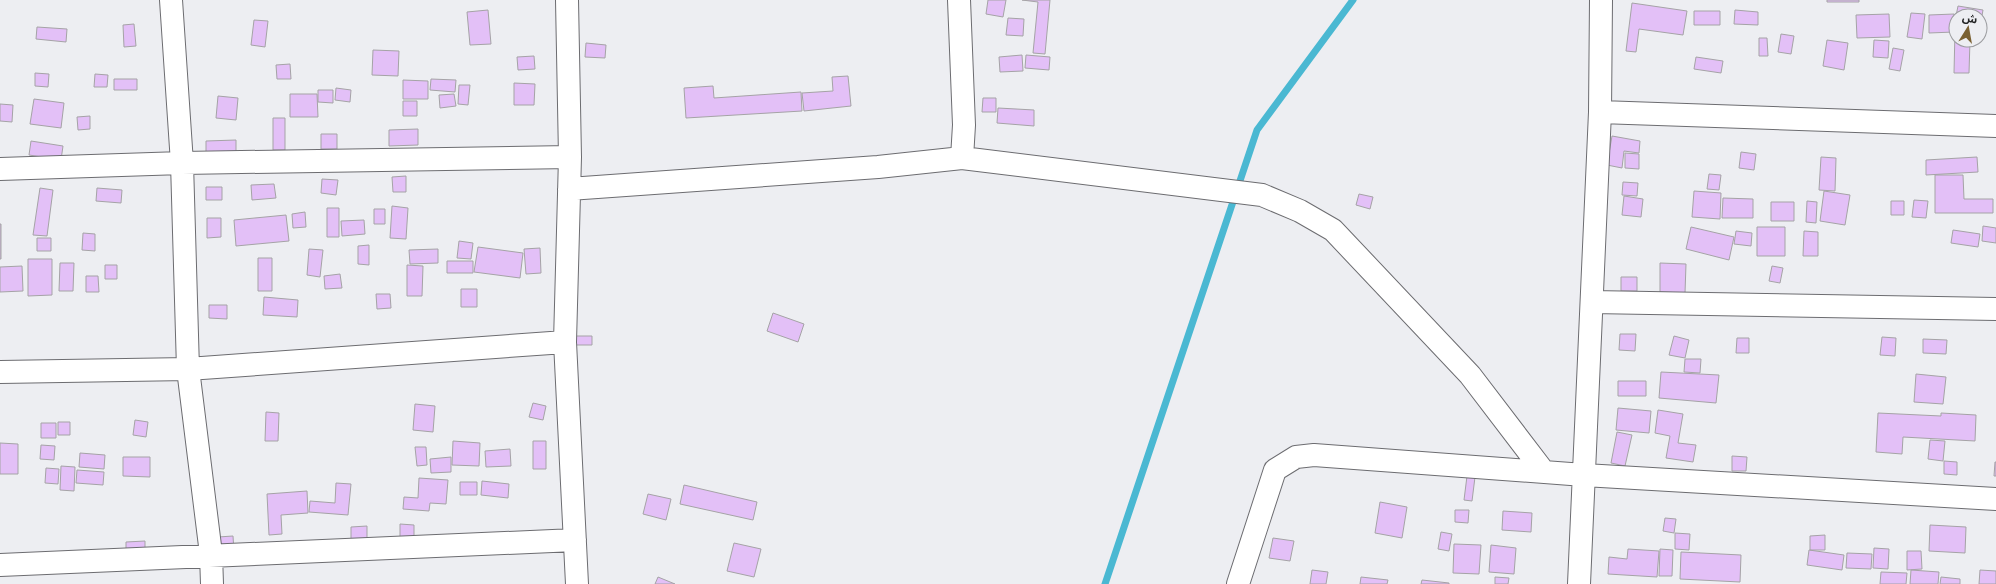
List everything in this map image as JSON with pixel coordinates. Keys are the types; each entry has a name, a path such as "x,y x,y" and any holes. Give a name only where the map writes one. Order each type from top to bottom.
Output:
{"street":[{"path":"171,0 182,163 188,369 211,554 212,584"},
{"path":"567,0 570,157 565,342 577,584"},
{"path":"959,0 964,125 962,158"},
{"path":"1579,584 1600,112 1601,0"},
{"path":"1600,112 1996,126"},
{"path":"0,169 182,163 570,157"},
{"path":"569,189 878,167 962,158 1262,195 1300,211 1333,230 1470,375 1544,472"},
{"path":"1592,302 1996,309"},
{"path":"0,372 188,369 565,342"},
{"path":"1238,584 1275,470 1296,457 1314,456 1584,475 1996,499"},
{"path":"0,564 574,540"}],"building":[{"path":"988,0 1006,0 1003,17 986,14"},
{"path":"1022,0 1050,0 1045,54 1033,53 1038,2"},
{"path":"1827,0 1859,0 1859,2 1827,2"},
{"path":"1632,3 1687,11 1683,35 1639,29 1636,52 1626,51"},
{"path":"1958,6 1970,8 1958,8"},
{"path":"488,10 491,44 470,45 467,12"},
{"path":"1735,10 1758,12 1758,25 1734,24"},
{"path":"1694,11 1720,11 1720,25 1694,25"},
{"path":"1911,13 1925,14 1922,39 1907,37"},
{"path":"1889,14 1890,37 1857,38 1856,15"},
{"path":"1948,14 1948,32 1929,33 1929,15"},
{"path":"1008,18 1024,19 1023,36 1006,35"},
{"path":"254,20 268,21 265,47 251,45"},
{"path":"134,24 136,46 124,47 123,25"},
{"path":"37,27 67,29 66,42 36,39"},
{"path":"1781,34 1794,36 1791,54 1778,52"},
{"path":"1759,38 1767,38 1768,56 1759,56"},
{"path":"1827,40 1848,43 1844,70 1823,66"},
{"path":"1874,40 1889,41 1888,58 1873,57"},
{"path":"586,43 606,45 605,58 585,57"},
{"path":"1893,48 1904,50 1900,71 1889,69"},
{"path":"1955,48 1970,48 1969,73 1954,73"},
{"path":"373,50 399,51 398,76 372,75"},
{"path":"1022,55 1023,71 1000,72 999,57"},
{"path":"1026,55 1050,57 1049,70 1025,68"},
{"path":"534,56 535,69 518,70 517,57"},
{"path":"1696,57 1723,61 1721,73 1694,69"},
{"path":"290,64 291,79 277,79 276,65"},
{"path":"35,73 49,74 48,87 35,86"},
{"path":"95,74 108,75 107,87 94,87"},
{"path":"848,76 851,106 804,111 802,93 833,91 832,77"},
{"path":"114,79 137,79 137,90 114,90"},
{"path":"431,79 456,80 455,92 430,90"},
{"path":"403,80 428,81 428,99 403,99"},
{"path":"514,83 535,84 534,105 514,105"},
{"path":"459,85 470,85 468,105 458,104"},
{"path":"713,86 714,98 801,92 802,111 686,118 684,88"},
{"path":"336,88 351,90 350,102 335,100"},
{"path":"318,90 333,90 333,103 318,102"},
{"path":"290,94 317,94 318,117 290,117"},
{"path":"454,94 456,106 440,108 439,95"},
{"path":"218,96 238,98 236,120 216,118"},
{"path":"983,98 996,98 996,112 982,112"},
{"path":"34,99 64,103 61,128 30,124"},
{"path":"403,101 417,101 417,116 403,116"},
{"path":"0,104 13,105 12,122 0,121"},
{"path":"998,108 1034,110 1034,126 997,123"},
{"path":"90,116 90,129 78,130 77,117"},
{"path":"273,118 285,118 285,150 273,150"},
{"path":"418,129 418,145 389,146 389,130"},
{"path":"321,134 337,134 337,149 321,149"},
{"path":"1612,136 1640,141 1639,153 1624,151 1622,168 1607,165"},
{"path":"236,140 236,152 206,153 206,141"},
{"path":"31,141 63,146 61,160 29,155"},
{"path":"1741,152 1756,154 1754,170 1739,168"},
{"path":"1625,153 1639,154 1639,169 1625,168"},
{"path":"1821,157 1836,158 1835,191 1819,190"},
{"path":"1977,157 1978,172 1926,175 1926,160"},
{"path":"1709,174 1721,175 1719,190 1707,189"},
{"path":"1935,175 1963,175 1964,199 1993,199 1993,213 1935,213"},
{"path":"406,176 406,192 393,192 392,177"},
{"path":"322,179 338,180 336,195 321,193"},
{"path":"1623,182 1638,183 1637,196 1622,195"},
{"path":"274,184 276,198 252,200 251,185"},
{"path":"206,187 222,187 222,200 206,200"},
{"path":"40,188 53,190 47,236 33,235"},
{"path":"97,188 122,190 121,203 96,201"},
{"path":"1694,191 1721,193 1720,219 1692,217"},
{"path":"1824,191 1850,195 1845,225 1820,221"},
{"path":"1359,194 1373,197 1370,209 1356,205"},
{"path":"1624,196 1643,199 1641,217 1622,215"},
{"path":"1723,198 1753,199 1753,218 1722,218"},
{"path":"1914,200 1928,201 1926,218 1912,217"},
{"path":"1807,201 1817,202 1816,223 1806,222"},
{"path":"1891,201 1904,201 1904,215 1891,215"},
{"path":"1771,202 1794,202 1794,221 1771,221"},
{"path":"392,206 408,208 406,239 390,238"},
{"path":"327,208 339,208 339,237 327,237"},
{"path":"374,209 385,209 385,224 374,224"},
{"path":"305,212 306,227 293,228 292,214"},
{"path":"286,215 289,241 236,246 234,220"},
{"path":"207,218 221,218 221,237 207,238"},
{"path":"364,220 365,234 342,236 341,221"},
{"path":"1,224 1,259 0,259"},
{"path":"1983,226 1996,228 1996,243 1982,241"},
{"path":"1691,227 1734,237 1729,260 1686,249"},
{"path":"1757,227 1785,227 1785,256 1757,256"},
{"path":"1953,230 1980,234 1978,247 1951,243"},
{"path":"1736,231 1752,233 1751,246 1734,244"},
{"path":"1804,231 1818,232 1818,256 1803,256"},
{"path":"83,233 95,234 95,251 82,250"},
{"path":"37,238 51,238 51,251 37,251"},
{"path":"459,241 473,243 471,259 457,258"},
{"path":"369,245 369,265 358,264 358,246"},
{"path":"478,247 523,253 520,278 474,272"},
{"path":"540,248 541,273 526,274 524,249"},
{"path":"309,249 323,250 320,277 307,275"},
{"path":"438,249 438,263 410,264 409,250"},
{"path":"258,258 272,258 272,291 258,291"},
{"path":"28,259 52,259 52,295 28,296"},
{"path":"447,261 473,261 473,273 447,273"},
{"path":"60,263 74,263 73,291 59,291"},
{"path":"1660,263 1686,264 1685,293 1660,292"},
{"path":"105,265 117,265 117,279 105,279"},
{"path":"407,265 423,266 422,296 407,296"},
{"path":"22,266 23,291 0,292 0,267"},
{"path":"1772,266 1783,268 1780,283 1769,281"},
{"path":"340,274 342,288 325,289 324,276"},
{"path":"86,276 98,276 99,292 86,292"},
{"path":"1621,277 1637,277 1637,291 1621,291"},
{"path":"461,289 477,289 477,307 461,307"},
{"path":"376,294 390,294 391,308 377,309"},
{"path":"264,297 298,300 297,317 263,315"},
{"path":"209,305 227,305 227,319 209,318"},
{"path":"773,313 804,324 798,342 767,331"},
{"path":"1620,334 1636,334 1635,351 1619,350"},
{"path":"575,336 592,336 592,345 575,345"},
{"path":"1674,336 1689,340 1685,358 1669,355"},
{"path":"1882,337 1896,338 1895,356 1880,355"},
{"path":"1737,338 1749,338 1749,353 1736,353"},
{"path":"1923,339 1947,340 1946,354 1923,353"},
{"path":"1685,359 1701,359 1700,373 1684,372"},
{"path":"1661,372 1719,375 1716,403 1659,398"},
{"path":"1916,374 1946,377 1943,404 1914,402"},
{"path":"1618,381 1646,381 1646,396 1618,396"},
{"path":"533,403 546,406 543,420 529,417"},
{"path":"415,404 435,406 433,432 413,430"},
{"path":"1618,408 1651,411 1649,433 1616,430"},
{"path":"1658,410 1683,414 1678,443 1696,445 1693,462 1666,458 1670,436 1655,433"},
{"path":"266,412 279,413 278,441 265,441"},
{"path":"1878,413 1941,416 1941,413 1976,415 1975,441 1903,437 1902,454 1876,452"},
{"path":"135,420 148,422 146,437 133,435"},
{"path":"58,422 70,422 70,435 58,435"},
{"path":"41,423 56,423 56,438 41,438"},
{"path":"1617,432 1632,435 1625,466 1611,463"},
{"path":"1930,440 1945,441 1943,461 1928,459"},
{"path":"453,441 480,443 479,466 452,465"},
{"path":"533,441 546,441 546,469 533,469"},
{"path":"0,443 18,444 18,474 0,474"},
{"path":"41,445 55,446 54,460 40,459"},
{"path":"415,447 426,447 427,465 417,466"},
{"path":"510,449 511,466 486,467 485,451"},
{"path":"80,453 105,455 104,469 79,467"},
{"path":"1732,456 1747,457 1746,471 1732,471"},
{"path":"123,457 150,457 150,477 123,476"},
{"path":"451,457 451,472 431,473 430,459"},
{"path":"1944,461 1957,462 1957,475 1944,474"},
{"path":"1995,462 1996,476 1994,476"},
{"path":"61,466 75,467 74,491 60,490"},
{"path":"46,468 59,469 58,484 45,483"},
{"path":"77,470 104,472 103,485 76,483"},
{"path":"1467,476 1475,477 1472,501 1464,500"},
{"path":"419,478 448,480 446,504 430,503 429,511 403,509 404,497 418,498"},
{"path":"482,481 509,484 508,498 481,495"},
{"path":"460,482 477,482 477,495 460,495"},
{"path":"336,483 351,484 348,515 309,512 310,501 335,503"},
{"path":"684,485 757,502 753,520 680,504"},
{"path":"307,491 308,513 281,515 282,534 269,535 267,494"},
{"path":"648,494 671,499 666,520 643,514"},
{"path":"1380,502 1407,507 1402,538 1375,533"},
{"path":"1455,510 1469,510 1468,523 1455,522"},
{"path":"1503,511 1532,513 1531,532 1502,530"},
{"path":"1665,518 1676,519 1674,533 1663,531"},
{"path":"400,524 414,525 414,540 400,540"},
{"path":"1930,525 1966,527 1965,553 1929,551"},
{"path":"367,526 367,541 351,542 351,527"},
{"path":"1441,532 1452,534 1449,551 1438,549"},
{"path":"1675,533 1690,534 1689,550 1675,549"},
{"path":"1825,535 1825,550 1810,550 1810,536"},
{"path":"233,536 234,552 219,552 218,537"},
{"path":"1273,538 1294,541 1290,561 1269,558"},
{"path":"145,541 145,553 126,553 126,542"},
{"path":"734,543 761,549 754,577 727,571"},
{"path":"1454,544 1481,545 1479,574 1453,573"},
{"path":"1491,545 1516,548 1514,574 1489,572"},
{"path":"1874,548 1889,549 1888,569 1873,568"},
{"path":"1628,549 1659,551 1657,577 1608,574 1609,557 1627,559"},
{"path":"1660,549 1673,550 1672,576 1659,576"},
{"path":"1809,550 1844,555 1842,570 1807,565"},
{"path":"1907,551 1921,551 1922,569 1907,570"},
{"path":"1681,552 1741,555 1740,582 1680,579"},
{"path":"1847,553 1872,554 1871,569 1846,568"},
{"path":"1312,570 1328,572 1326,584 1310,584"},
{"path":"1911,570 1939,572 1938,584 1910,584"},
{"path":"1980,570 1996,571 1996,584 1979,584"},
{"path":"1881,572 1907,573 1906,584 1880,584"},
{"path":"658,577 675,584 655,584"},
{"path":"1361,577 1388,580 1387,584 1360,584"},
{"path":"1495,577 1509,578 1508,584 1495,584"},
{"path":"1941,577 1960,579 1960,584 1940,584"},
{"path":"1422,580 1449,583 1449,584 1421,584"}],"waterway":[{"path":"1105,584 1257,130 1353,0"}]}
